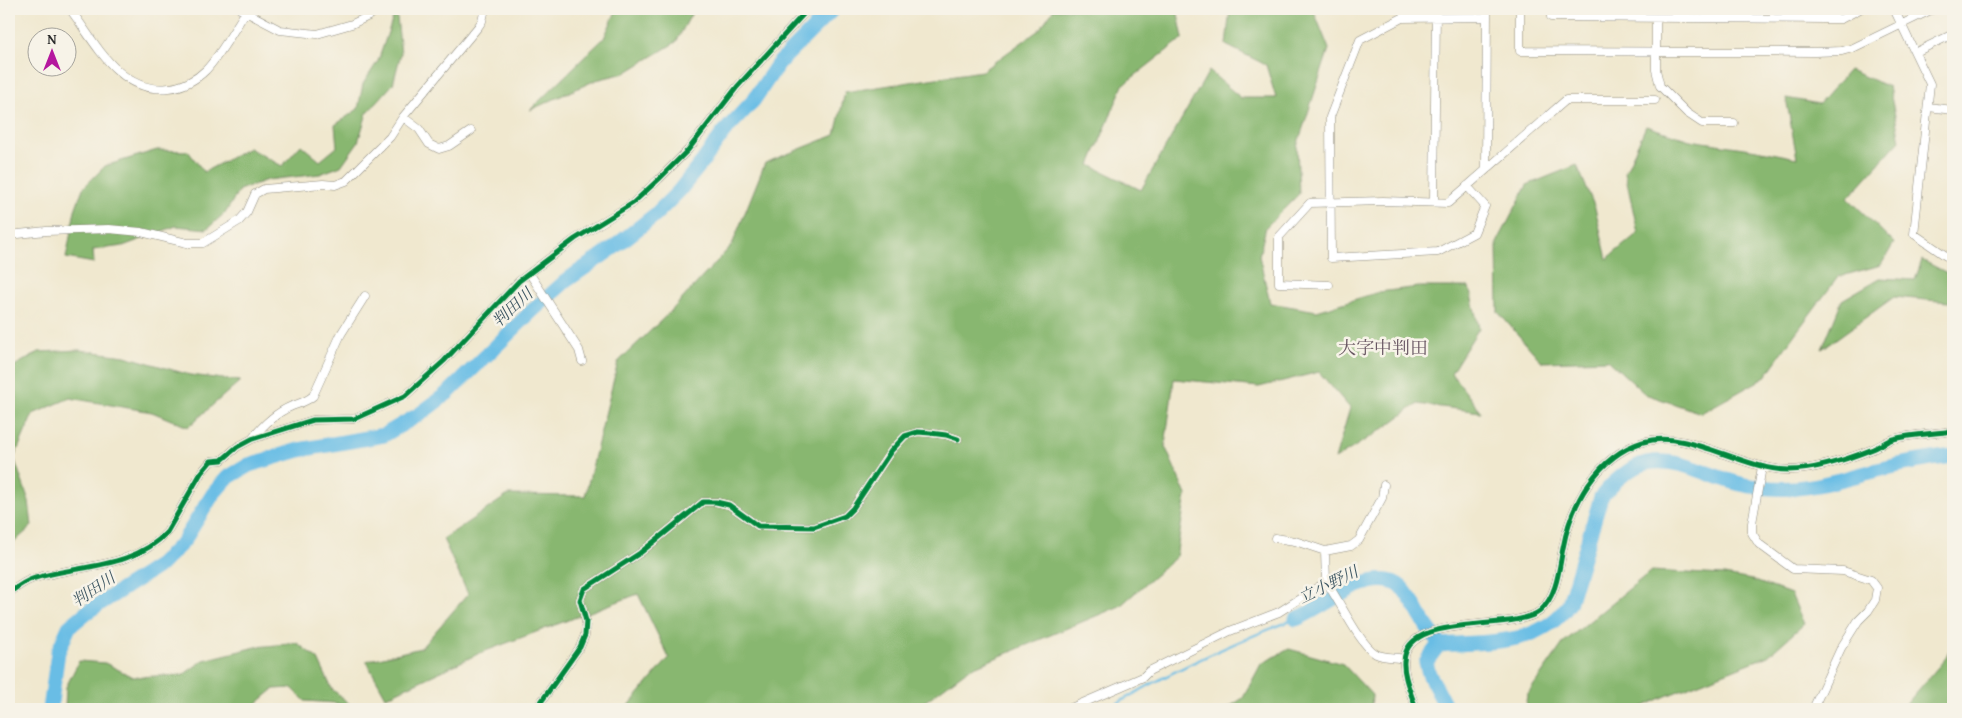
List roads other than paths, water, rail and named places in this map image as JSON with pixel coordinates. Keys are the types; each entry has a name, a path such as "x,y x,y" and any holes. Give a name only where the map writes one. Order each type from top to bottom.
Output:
{"street":[{"path":"70,9 119,73 138,85 150,89 162,89 186,84 206,70 243,11 280,30 317,34 352,24 369,16 376,9"},
{"path":"9,235 109,229 141,232 187,243 203,243 239,221 247,212 255,194 264,189 323,184 336,185 346,182 390,137 403,117 425,93 478,27 482,21 485,9"},
{"path":"9,593 32,579 117,560 139,552 154,543 167,532 210,461 222,460 237,447 252,439 313,420 354,419 405,396 444,361 513,288 575,239 633,203 659,179 688,150 737,87 808,9"},
{"path":"1520,9 1520,51 1842,51 1863,44 1933,9"},
{"path":"1551,9 1551,17 1656,19 1841,19 1860,9"},
{"path":"1894,9 1930,84 1914,234 1946,256 1953,258"},
{"path":"1434,202 1436,13"},
{"path":"1467,186 1486,206 1474,233 1438,252 1330,258 1330,117 1360,40 1402,18 1436,13 1487,13 1486,169"},
{"path":"1656,19 1656,70 1660,86 1687,113 1702,123 1734,124"},
{"path":"1916,52 1953,34"},
{"path":"1329,285 1279,283 1279,237 1310,203 1448,203 1566,100 1655,100"},
{"path":"1928,107 1953,110"},
{"path":"403,117 419,129 429,144 439,149 449,146 471,131"},
{"path":"530,274 579,350 582,361"},
{"path":"252,439 262,426 278,414 292,406 304,403 313,396 341,334 366,296"},
{"path":"1416,709 1407,678 1404,659 1411,642 1420,636 1460,625 1507,621 1539,612 1549,600 1556,583 1563,546 1576,505 1582,493 1596,475 1628,448 1644,441 1663,439 1703,447 1762,467 1790,470 1808,469 1872,449 1891,440 1953,431"},
{"path":"536,709 580,647 586,635 586,622 580,600 584,589 640,553 703,502 729,505 758,526 814,527 845,516 853,508 891,451 905,436 924,432 958,439"},
{"path":"1762,467 1752,523 1752,534 1759,544 1793,569 1843,571 1871,580 1877,588 1875,600 1858,621 1841,648 1814,709"},
{"path":"1275,538 1295,541 1325,551 1351,546 1359,540 1382,498 1384,485"},
{"path":"1325,551 1326,582 1359,634 1377,654 1404,659"},
{"path":"1069,709 1143,677 1149,671 1230,631 1279,612 1326,582"}],"waterway":[{"name":"判田川","path":"50,709 58,652 69,627 87,612 160,565 183,542 213,494 227,478 249,465 299,450 384,435 420,414 449,392 532,311 567,280 613,248 655,215 679,191 724,132 753,101 778,64 833,9"},
{"name":"立小野川","path":"1441,645 1494,642 1511,639 1528,635 1544,628 1557,618 1569,604 1601,497 1624,474 1646,463 1677,463 1745,485 1771,488 1800,488 1900,465 1953,456"},
{"name":"立小野川","path":"1296,619 1344,592 1358,586 1383,580 1395,583 1403,589 1441,645"},
{"path":"1108,709 1200,659 1296,619"},
{"path":"1441,645 1437,647 1426,662 1429,674 1447,709"}],"district":[{"name":"大字中判田","path":"1383,348"}]}
